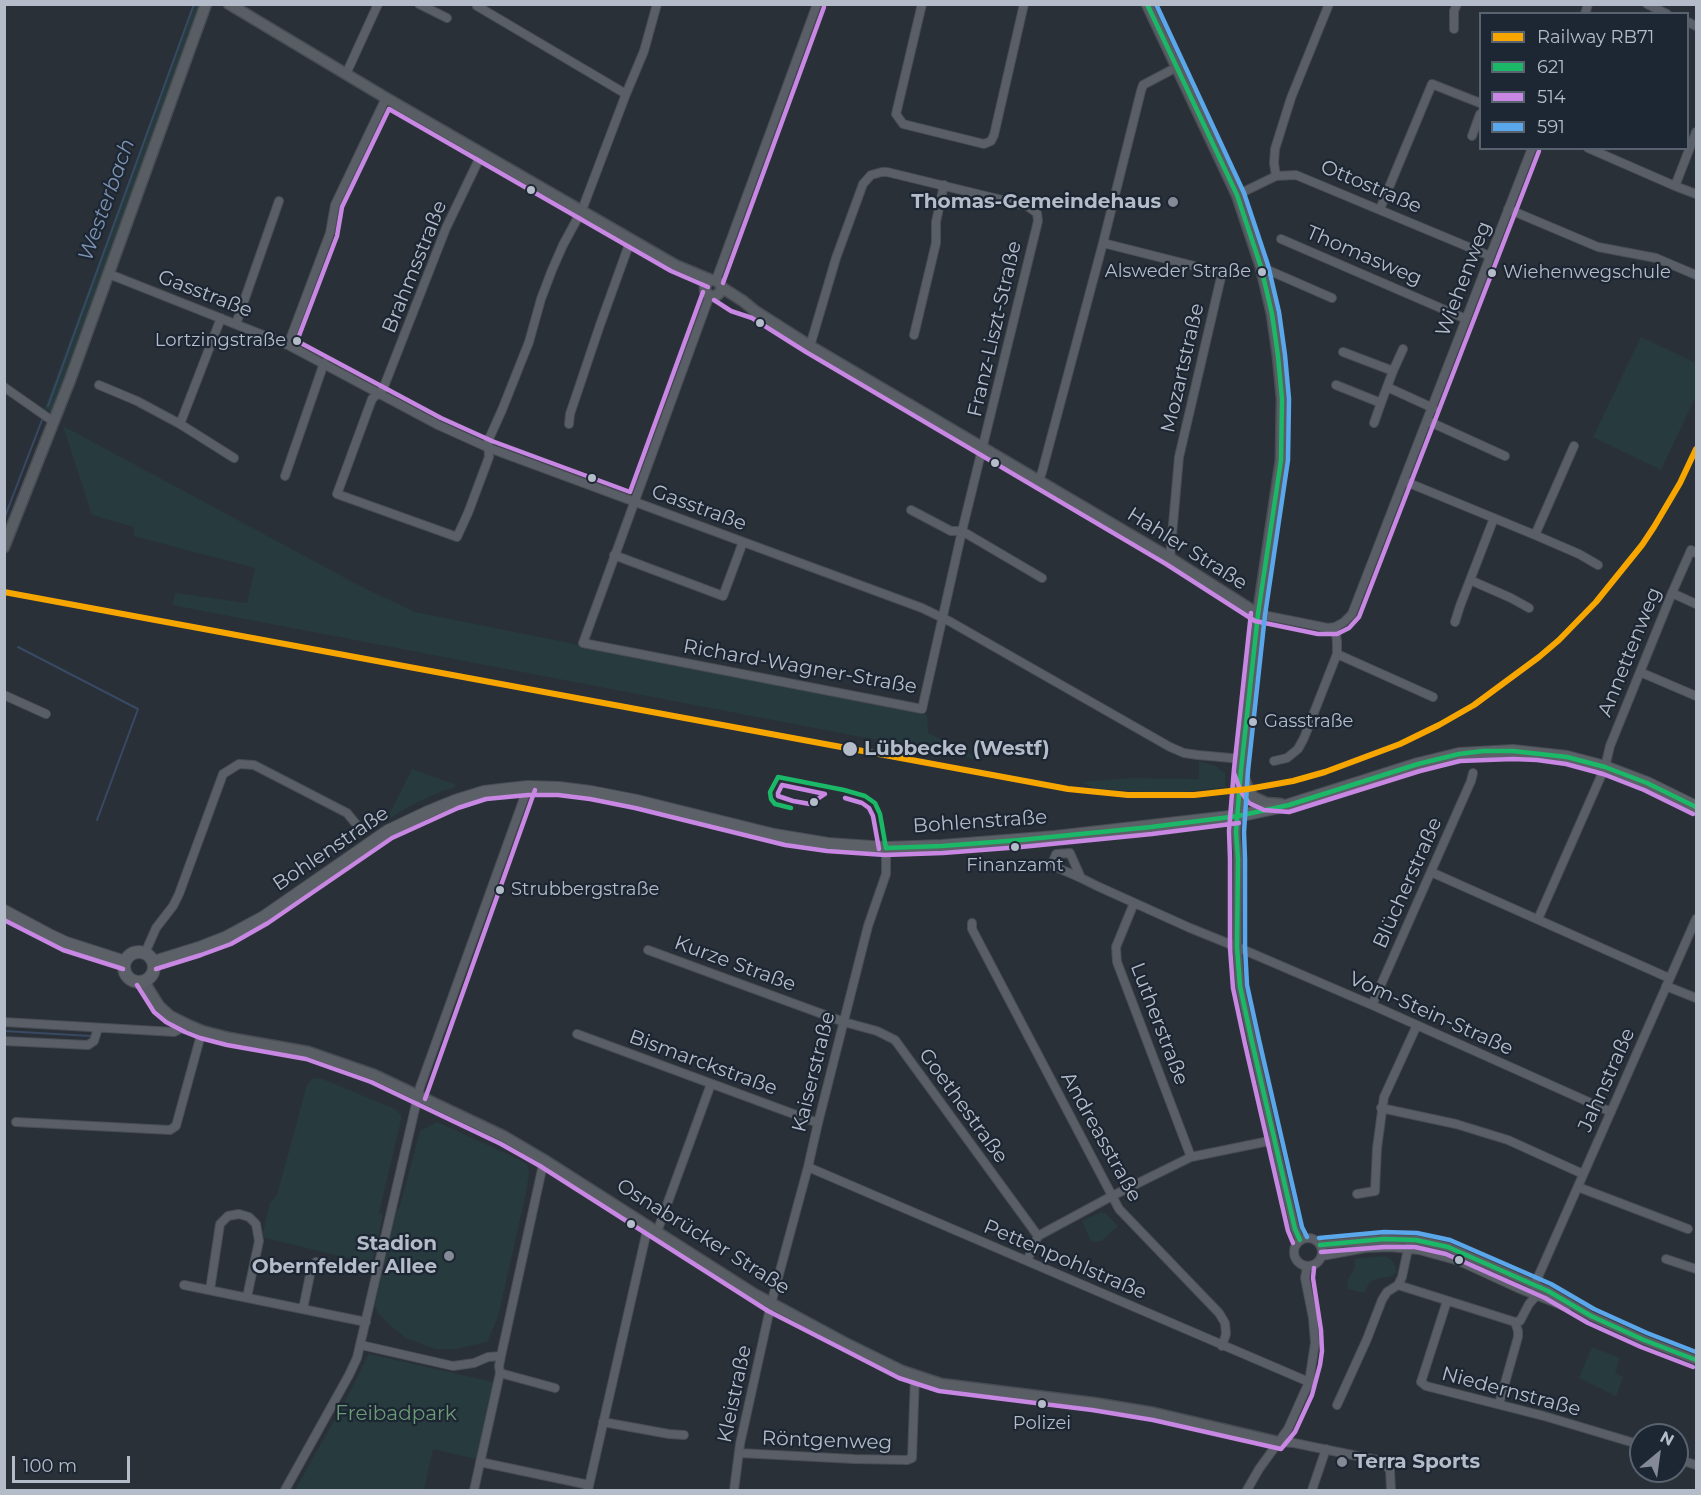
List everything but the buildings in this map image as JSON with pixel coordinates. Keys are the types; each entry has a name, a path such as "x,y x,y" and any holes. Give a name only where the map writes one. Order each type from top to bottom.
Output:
{"main road":[{"name":"Bohlenstraße","path":"149,957 199,948 242,930 388,831 428,812 484,792 528,787 591,792 637,801 787,838 828,844 886,848 1043,838 1238,816 1289,805 1418,764 1459,754 1513,751 1567,757 1605,767 1647,783 1696,807"},
{"path":"4,911 66,943 125,962"},
{"path":"137,952 149,957 154,971 152,975 144,981 135,981 128,976 125,971 125,962 133,953 137,952"}],"street":[{"path":"4,547 54,422 206,4"},
{"name":"Hahler Straße","path":"229,4 386,98 713,287 743,301 810,346 1170,558 1258,614"},
{"path":"346,74 378,4"},
{"path":"419,4 447,18"},
{"path":"478,4 477,6 626,94"},
{"path":"489,448 488,441 529,342 552,270 582,210 644,51 657,4"},
{"path":"743,542 723,596 614,555 817,4"},
{"path":"922,4 896,114 903,124 984,144 991,141 994,135 1024,4"},
{"path":"1147,4 1237,195 1261,267 1272,314 1278,356 1282,399 1282,440 1258,614 1242,764 1236,832 1237,946 1240,986 1295,1229 1300,1240"},
{"path":"1237,195 1276,176 1275,149 1292,98 1329,4"},
{"path":"1454,29 1454,11 1457,4"},
{"path":"1647,4 1663,12"},
{"path":"1039,480 1143,85 1177,67"},
{"path":"1380,209 1432,84 1479,104"},
{"path":"288,345 330,233 335,205 386,98"},
{"path":"1472,136 1479,117"},
{"path":"1675,186 1696,132"},
{"name":"Wiehenweg","path":"1335,627 1352,614 1531,150"},
{"path":"1593,150 1696,194"},
{"name":"Brahmsstraße","path":"482,153 446,228 383,389 372,399 337,494 457,537 489,457 489,448"},
{"name":"Franz-Liszt-Straße","path":"810,346 836,258 863,184 876,173 887,172 1027,206 1038,213 1038,221 983,448"},
{"name":"Ottostraße","path":"1276,176 1296,175 1490,256"},
{"path":"914,335 936,243 936,222 944,185"},
{"path":"236,324 279,201"},
{"path":"1508,210 1598,247 1656,258 1696,275"},
{"path":"568,424 631,239"},
{"name":"Thomasweg","path":"1281,239 1466,319"},
{"name":"Mozartstraße","path":"1103,243 1222,273 1179,457 1170,558"},
{"path":"1261,267 1332,298"},
{"name":"Gasstraße","path":"108,274 288,345 438,425 489,448 896,598 943,618 1170,747 1184,753 1242,764"},
{"path":"180,424 221,318"},
{"path":"1374,423 1403,349"},
{"path":"1343,352 1393,371"},
{"path":"285,476 324,363"},
{"path":"99,385 180,424 234,458"},
{"path":"1336,385 1381,402"},
{"path":"4,387 54,422"},
{"path":"1387,387 1433,408"},
{"path":"1428,421 1505,456"},
{"path":"1535,535 1574,446"},
{"path":"943,618 983,448"},
{"path":"1404,481 1579,554 1598,565"},
{"path":"910,510 951,531 962,531 1042,578"},
{"path":"1455,622 1494,518"},
{"name":"Annettenweg","path":"1538,919 1605,767 1610,746 1672,592 1694,551"},
{"name":"Richard-Wagner-Straße","path":"614,555 583,643 922,709 943,618"},
{"path":"1470,580 1529,608"},
{"path":"1672,592 1696,603"},
{"path":"1258,614 1320,627 1335,627 1337,642 1337,654 1304,738 1298,748 1287,758 1274,762"},
{"path":"1337,654 1433,697"},
{"path":"1640,672 1696,696"},
{"path":"4,695 46,714"},
{"path":"149,957 156,928 179,894 223,774 239,764 254,765 347,813 356,824"},
{"path":"1242,764 1248,789 1253,797 1266,803 1289,805"},
{"name":"Blücherstraße","path":"1372,1005 1473,773"},
{"path":"285,1491 357,1358 418,1096 528,787"},
{"name":"Kaiserstraße","path":"771,1304 868,926 886,874 886,848"},
{"path":"1431,872 1670,978"},
{"name":"Vom-Stein-Straße","path":"1081,878 1611,1112"},
{"name":"Lutherstraße","path":"1134,903 1116,947 1117,962 1191,1157"},
{"name":"Jahnstraße","path":"1534,1286 1696,919"},
{"name":"Andreasstraße","path":"972,923 972,929 1119,1209 1219,1313 1225,1323 1226,1334 1222,1346"},
{"name":"Kurze Straße","path":"648,950 844,1022"},
{"name":"Osnabrücker Straße","path":"144,981 159,1006 188,1025 228,1038 308,1052 374,1075 505,1137 771,1304 915,1376 941,1384 970,1389 1093,1403 1154,1413 1278,1442"},
{"path":"1665,986 1696,998"},
{"path":"4,1022 174,1032 188,1025"},
{"name":"Goethestraße","path":"844,1022 877,1030 895,1040 1038,1236"},
{"path":"1357,1194 1375,1191 1384,1097 1417,1025"},
{"path":"4,1041 88,1046 94,1041 98,1028"},
{"path":"16,1122 170,1130 176,1126 202,1031"},
{"name":"Bismarckstraße","path":"577,1034 818,1123"},
{"path":"657,1232 711,1084"},
{"path":"1382,1108 1456,1124 1508,1140 1584,1174"},
{"path":"1027,1261 1038,1236 1191,1157 1274,1140"},
{"path":"474,1491 544,1160"},
{"name":"Pettenpohlstraße","path":"808,1167 1309,1382"},
{"path":"1578,1187 1688,1229"},
{"path":"210,1290 220,1224 228,1216 239,1214 249,1217 256,1224 259,1241 246,1297"},
{"path":"480,1462 589,1488 648,1226"},
{"path":"1305,1238 1314,1239 1320,1245 1322,1256 1318,1263 1307,1267 1298,1263 1293,1255 1294,1246 1305,1238"},
{"path":"1320,1245 1384,1239 1410,1240 1448,1247 1548,1292 1591,1316"},
{"path":"1337,1405 1382,1300 1387,1292 1398,1285 1410,1240"},
{"path":"1322,1256 1365,1248 1407,1248 1435,1254 1696,1360"},
{"path":"1666,1259 1696,1269"},
{"path":"303,1309 311,1270 316,1262"},
{"path":"1247,1491 1259,1469 1288,1429 1309,1382 1315,1343 1313,1318 1305,1278 1307,1267"},
{"path":"184,1285 366,1322"},
{"path":"1398,1285 1515,1322 1520,1321 1536,1296"},
{"name":"Niedernstraße","path":"1447,1301 1420,1382 1426,1386 1499,1404 1629,1442"},
{"name":"Kleistraße","path":"734,1491 739,1453 771,1304"},
{"path":"1499,1404 1518,1336 1515,1322"},
{"path":"361,1345 453,1366 501,1356"},
{"path":"500,1373 555,1388"},
{"name":"Röntgenweg","path":"739,1453 865,1459 907,1460 912,1458 915,1376"},
{"path":"603,1422 684,1435"},
{"path":"1278,1442 1294,1443 1382,1461 1390,1470 1391,1491"},
{"path":"1312,1491 1326,1449"}],"green space":[{"path":"193,5 200,5 52,411 44,410"},
{"path":"1641,337 1696,363 1696,396 1661,470 1593,437"},
{"path":"63,426 362,587 415,612 927,715 928,733 982,760 172,605 176,593 247,603 255,568 134,536 134,527 92,515"},
{"path":"1199,761 1216,766 1225,773 1225,787 1184,792 1151,792 1097,789 1081,782 1131,778 1199,779"},
{"path":"412,769 454,784 456,787 408,807 386,821"},
{"path":"320,1078 395,1109 401,1115 379,1213 383,1215 372,1264 262,1237 270,1203 277,1195 307,1085 312,1079"},
{"name":"Stadion Obernfelder Allee","path":"437,1122 518,1159 527,1164 529,1172 498,1317 487,1342 455,1349 435,1349 406,1338 377,1312 375,1305 396,1213 400,1206 420,1131"},
{"path":"1101,1212 1118,1226 1101,1241 1093,1242 1082,1221"},
{"path":"1384,1256 1391,1259 1396,1267 1396,1273 1370,1282 1364,1293 1348,1289 1347,1282 1355,1267 1354,1259"},
{"path":"1592,1347 1620,1358 1615,1373 1623,1377 1616,1396 1579,1378"},
{"name":"Freibadpark","path":"369,1354 493,1382 476,1459 433,1449 424,1490 295,1490 347,1398"}],"waterway":[{"name":"Westerbach","path":"48,406 194,4"},
{"name":"Westerbach","path":"4,519 42,420"},
{"name":"Westerbach","path":"18,647 138,709 97,820"},
{"name":"Westerbach","path":"4,1031 91,1036"}],"rail line":[{"name":"RB71","path":"4,592 1068,789 1128,795 1194,795 1248,789 1293,781 1325,772 1400,744 1474,705 1539,657 1596,602 1654,527 1680,483 1696,449"}],"transit line":[{"name":"621","path":"1147,4 1237,195 1261,267 1272,314 1278,356 1282,399 1281,460 1258,614 1241,770 1236,832 1237,947 1240,986 1252,1042 1295,1229 1300,1240"},
{"name":"591","path":"1156,4 1244,193 1268,265 1279,312 1285,355 1289,399 1288,460 1265,615 1248,771 1244,832 1245,947 1247,985 1302,1227 1307,1237"},
{"name":"514","path":"723,283 824,7"},
{"name":"514","path":"703,292 630,492 492,441 441,418 297,341 337,236 342,207 389,109 671,271 708,287"},
{"name":"514","path":"714,300 731,311 752,318 1166,564 1255,621 1318,634 1337,634 1349,628 1359,617 1539,151"},
{"name":"514","path":"1251,613 1229,831 1230,948 1233,988 1288,1231 1293,1243"},
{"name":"621","path":"886,848 1020,840 1238,816 1289,805 1418,764 1483,751 1513,751 1567,757 1605,767 1647,783 1696,807"},
{"name":"514","path":"1234,773 1241,792 1249,803 1264,810 1289,812 1420,771 1460,761 1537,760 1566,764 1603,774 1644,790 1693,814"},
{"name":"621","path":"778,777 865,796 875,803 880,814 886,848"},
{"name":"621","path":"778,777 770,792 771,799 775,804 791,808"},
{"name":"514","path":"782,785 825,794 810,804 793,801 778,796 782,785"},
{"name":"514","path":"425,1099 535,790"},
{"name":"514","path":"156,969 231,944 268,923 392,838 458,808 486,799 528,795 558,795 590,799 785,845 885,855 1021,847 1239,823"},
{"name":"514","path":"845,798 862,803 869,808 873,816 879,849"},
{"name":"514","path":"4,920 63,950 123,969"},
{"name":"514","path":"137,985 154,1012 166,1022 185,1032 227,1045 306,1059 371,1082 501,1144 540,1166 768,1311 899,1378 939,1391 1153,1420 1281,1449 1295,1432 1312,1395 1320,1365 1321,1330 1313,1278 1314,1268"},
{"name":"591","path":"1319,1238 1384,1232 1417,1233 1450,1240 1551,1284 1594,1309 1696,1352"},
{"name":"621","path":"1320,1245 1384,1239 1416,1240 1448,1247 1548,1291 1591,1316 1696,1360"},
{"name":"514","path":"1321,1252 1415,1247 1446,1254 1545,1298 1588,1323 1693,1367"}],"place":[{"name":"Thomas-Gemeindehaus","path":"1173,202"},
{"name":"Alsweder Straße","path":"1262,272"},
{"name":"Wiehenwegschule","path":"1492,273"},
{"name":"Lortzingstraße","path":"297,341"},
{"name":"Gasstraße","path":"1253,722"},
{"name":"Lübbecke (Westf)","path":"850,749"},
{"name":"Finanzamt","path":"1015,847"},
{"name":"Strubbergstraße","path":"500,890"},
{"name":"Stadion Obernfelder Allee","path":"449,1256"},
{"name":"Polizei","path":"1042,1404"},
{"name":"Terra Sports","path":"1342,1462"}]}
